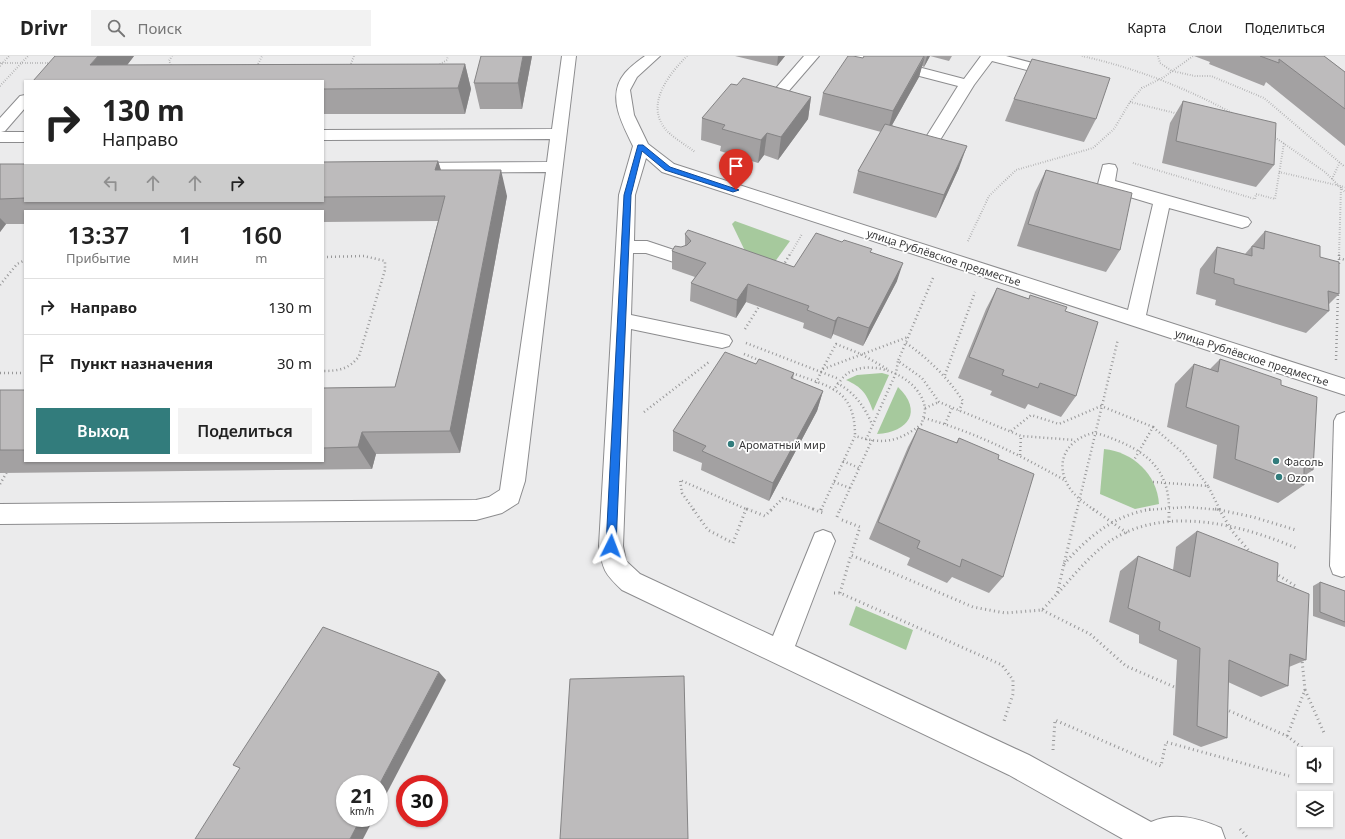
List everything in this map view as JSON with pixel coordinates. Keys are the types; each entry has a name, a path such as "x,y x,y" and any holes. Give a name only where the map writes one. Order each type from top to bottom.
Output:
{"street":[{"path":"3,520 476,510 494,506 510,496 514,481 569,56"},
{"path":"628,56 631,75"},
{"path":"631,75 653,56"},
{"path":"775,98 812,56"},
{"path":"859,56 967,84"},
{"path":"926,150 967,84 989,56 1065,76"},
{"name":"улица Рублёвское предместье","path":"631,75 623,90 626,115 640,146 668,168 1341,385"},
{"path":"0,128 24,100"},
{"path":"324,135 559,134"},
{"path":"0,137 24,137"},
{"path":"640,146 627,195 611,546 616,567 631,582 1019,764 1149,838 1174,830 1204,836 1210,839"},
{"path":"397,168 555,167"},
{"path":"1109,169 1106,184 1162,201 1242,222"},
{"path":"1136,319 1162,201"},
{"path":"625,246 647,247 680,258"},
{"path":"622,320 718,349"},
{"path":"1342,566 1345,421"},
{"path":"780,652 823,541"}],"path":[{"path":"1,64 9,56"},
{"path":"0,86 28,56"},
{"path":"172,56 169,61 170,65 177,66"},
{"path":"262,56 256,66 264,66"},
{"path":"354,56 350,66 358,66"},
{"path":"438,65 443,64 448,56"},
{"path":"687,56 670,73 657,101 658,115 667,131 681,143 699,154"},
{"path":"1082,56 1131,68 1208,99 1235,114"},
{"path":"1158,56 1160,63 1172,71 1194,76 1211,76 1264,98 1345,167"},
{"path":"961,240 968,242 989,196 1016,170 1094,148 1114,129 1130,102 1142,88 1160,79 1193,56"},
{"path":"1,64 56,63"},
{"path":"1130,102 1181,115"},
{"path":"1227,118 1228,111"},
{"path":"1267,132 1332,178 1345,192"},
{"path":"1132,163 1255,199 1256,194 1275,198 1284,143"},
{"path":"1086,150 1094,152"},
{"path":"1332,178 1340,162"},
{"path":"1280,172 1345,187"},
{"path":"1339,266 1341,187"},
{"path":"1340,225 1345,227"},
{"path":"782,267 806,228"},
{"path":"324,257 380,257 385,261 385,270 354,365 344,369 324,371"},
{"path":"1339,258 1345,260"},
{"path":"0,285 17,264 24,260"},
{"path":"866,440 896,373 898,361 936,271"},
{"path":"1338,289 1336,357 1341,385"},
{"path":"945,376 975,291"},
{"path":"742,333 762,300"},
{"path":"823,369 908,337"},
{"path":"1057,594 1118,337"},
{"path":"745,343 839,379"},
{"path":"906,343 919,352 945,376 963,401 959,411"},
{"path":"816,383 836,344 861,354 891,371"},
{"path":"641,414 718,349"},
{"path":"739,353 767,364"},
{"path":"1329,355 1340,359"},
{"path":"898,361 910,368 930,386 939,402 1010,432 1021,436 1074,440 1095,433 1140,451 1157,468 1165,483 1169,522"},
{"path":"833,390 839,379 848,372 862,367 876,367 896,373 914,386 925,408 924,418 921,425 911,434 896,440 866,440 855,436"},
{"path":"788,372 833,390 851,405 854,416 855,436 820,512"},
{"path":"0,373 24,373"},
{"path":"837,383 851,391 863,404 872,424"},
{"path":"925,408 939,402"},
{"path":"1010,432 1031,415 1058,424 1101,406 1153,427 1176,444 1192,461 1208,486 1218,509 1242,545 1252,555"},
{"path":"945,424 952,408"},
{"path":"924,418 945,424 1020,455 1067,481"},
{"path":"1134,460 1153,427"},
{"path":"1020,455 1021,436"},
{"path":"836,518 872,440"},
{"path":"1074,440 1065,450 1063,473 1067,481 1079,499 1127,533"},
{"path":"843,461 859,468"},
{"path":"0,484 7,472"},
{"path":"746,508 733,543 708,530 682,493 680,480 765,516 783,498 860,527 850,555 840,594"},
{"path":"834,482 850,488"},
{"path":"1153,482 1208,486"},
{"path":"1063,565 1080,545 1113,522 1122,517 1150,509 1181,506 1218,509 1245,515 1296,530"},
{"path":"1042,610 1093,556 1116,538 1127,533 1169,522 1230,526 1261,534 1296,548"},
{"path":"850,555 973,607 1005,613 1042,610 1090,634 1126,666 1185,692"},
{"path":"1274,572 1297,587"},
{"path":"830,592 840,594 1002,665 1012,680 1013,694 1003,724"},
{"path":"1302,654 1305,690 1325,735"},
{"path":"1287,736 1305,690"},
{"path":"1221,708 1287,736 1302,747"},
{"path":"1052,753 1055,720 1161,766 1166,742 1289,776"}],"green space":[{"path":"735,221 790,241 774,263 746,253 732,224"},
{"path":"882,373 889,375 873,411 860,388 846,380 857,375"},
{"path":"898,387 906,396 910,404 911,412 909,419 904,425 897,429 877,434"},
{"path":"1104,449 1125,455 1142,466 1154,483 1159,504 1135,509 1100,494"},
{"path":"856,606 913,630 906,650 849,625"}],"building":[{"path":"55,56 98,56 90,65 465,64 458,88 324,89 324,80 34,80"},
{"path":"481,56 523,56 518,83 474,83"},
{"path":"848,56 863,58 864,56 924,56 893,111 823,93"},
{"path":"1260,56 1324,56 1345,72 1345,109 1279,59 1279,63"},
{"path":"1032,59 1110,78 1096,119 1014,99"},
{"path":"743,78 811,97 781,137 767,133 761,140 722,129 725,125 702,118 731,84 737,85"},
{"path":"1183,101 1276,123 1274,165 1176,141"},
{"path":"885,124 967,146 944,195 858,171"},
{"path":"438,161 435,170 501,170 450,431 362,432 358,447 324,448 324,388 395,387 445,196 324,197 324,162"},
{"path":"0,164 24,164 24,198 0,199"},
{"path":"1046,170 1132,193 1120,250 1028,224"},
{"path":"688,230 794,267 816,233 842,242 844,240 872,249 870,252 903,263 869,328 838,317 835,321 807,310 809,306 748,284 737,300 691,283 706,263 672,251 675,246 681,247 687,245 691,241 685,234"},
{"path":"1265,231 1320,246 1320,257 1339,262 1339,294 1328,291 1329,311 1234,284 1234,279 1214,273 1217,247 1252,256 1252,246 1264,249"},
{"path":"997,288 1029,299 1030,295 1067,307 1065,311 1098,322 1076,396 1040,383 1038,388 1002,375 1004,370 969,357"},
{"path":"725,352 756,364 759,359 794,373 791,378 823,391 773,483 702,451 706,446 673,431"},
{"path":"1220,359 1281,380 1281,385 1317,397 1313,470 1304,466 1304,485 1235,459 1239,426 1186,407 1194,364 1218,372"},
{"path":"0,390 24,390 24,450 0,450"},
{"path":"918,428 957,443 959,438 999,455 998,459 1034,474 1003,577 962,559 960,567 917,548 920,541 878,522"},
{"path":"1197,531 1278,563 1277,581 1309,594 1306,660 1290,654 1288,686 1229,660 1227,738 1197,726 1200,648 1159,630 1160,622 1128,608 1138,556 1190,577"},
{"path":"1320,582 1345,591 1345,622 1320,612"},
{"path":"323,627 439,672 384,775 336,775 336,827 356,827 350,839 195,839 240,768 233,765"},
{"path":"684,676 688,839 560,839 570,679"}],"place":[{"name":"Ароматный мир","path":"731,444"},
{"name":"Фасоль","path":"1276,461"},
{"name":"Ozon","path":"1279,477"}],"route":[{"path":"611,546 627,195 640,146 668,168 736,190"}]}
